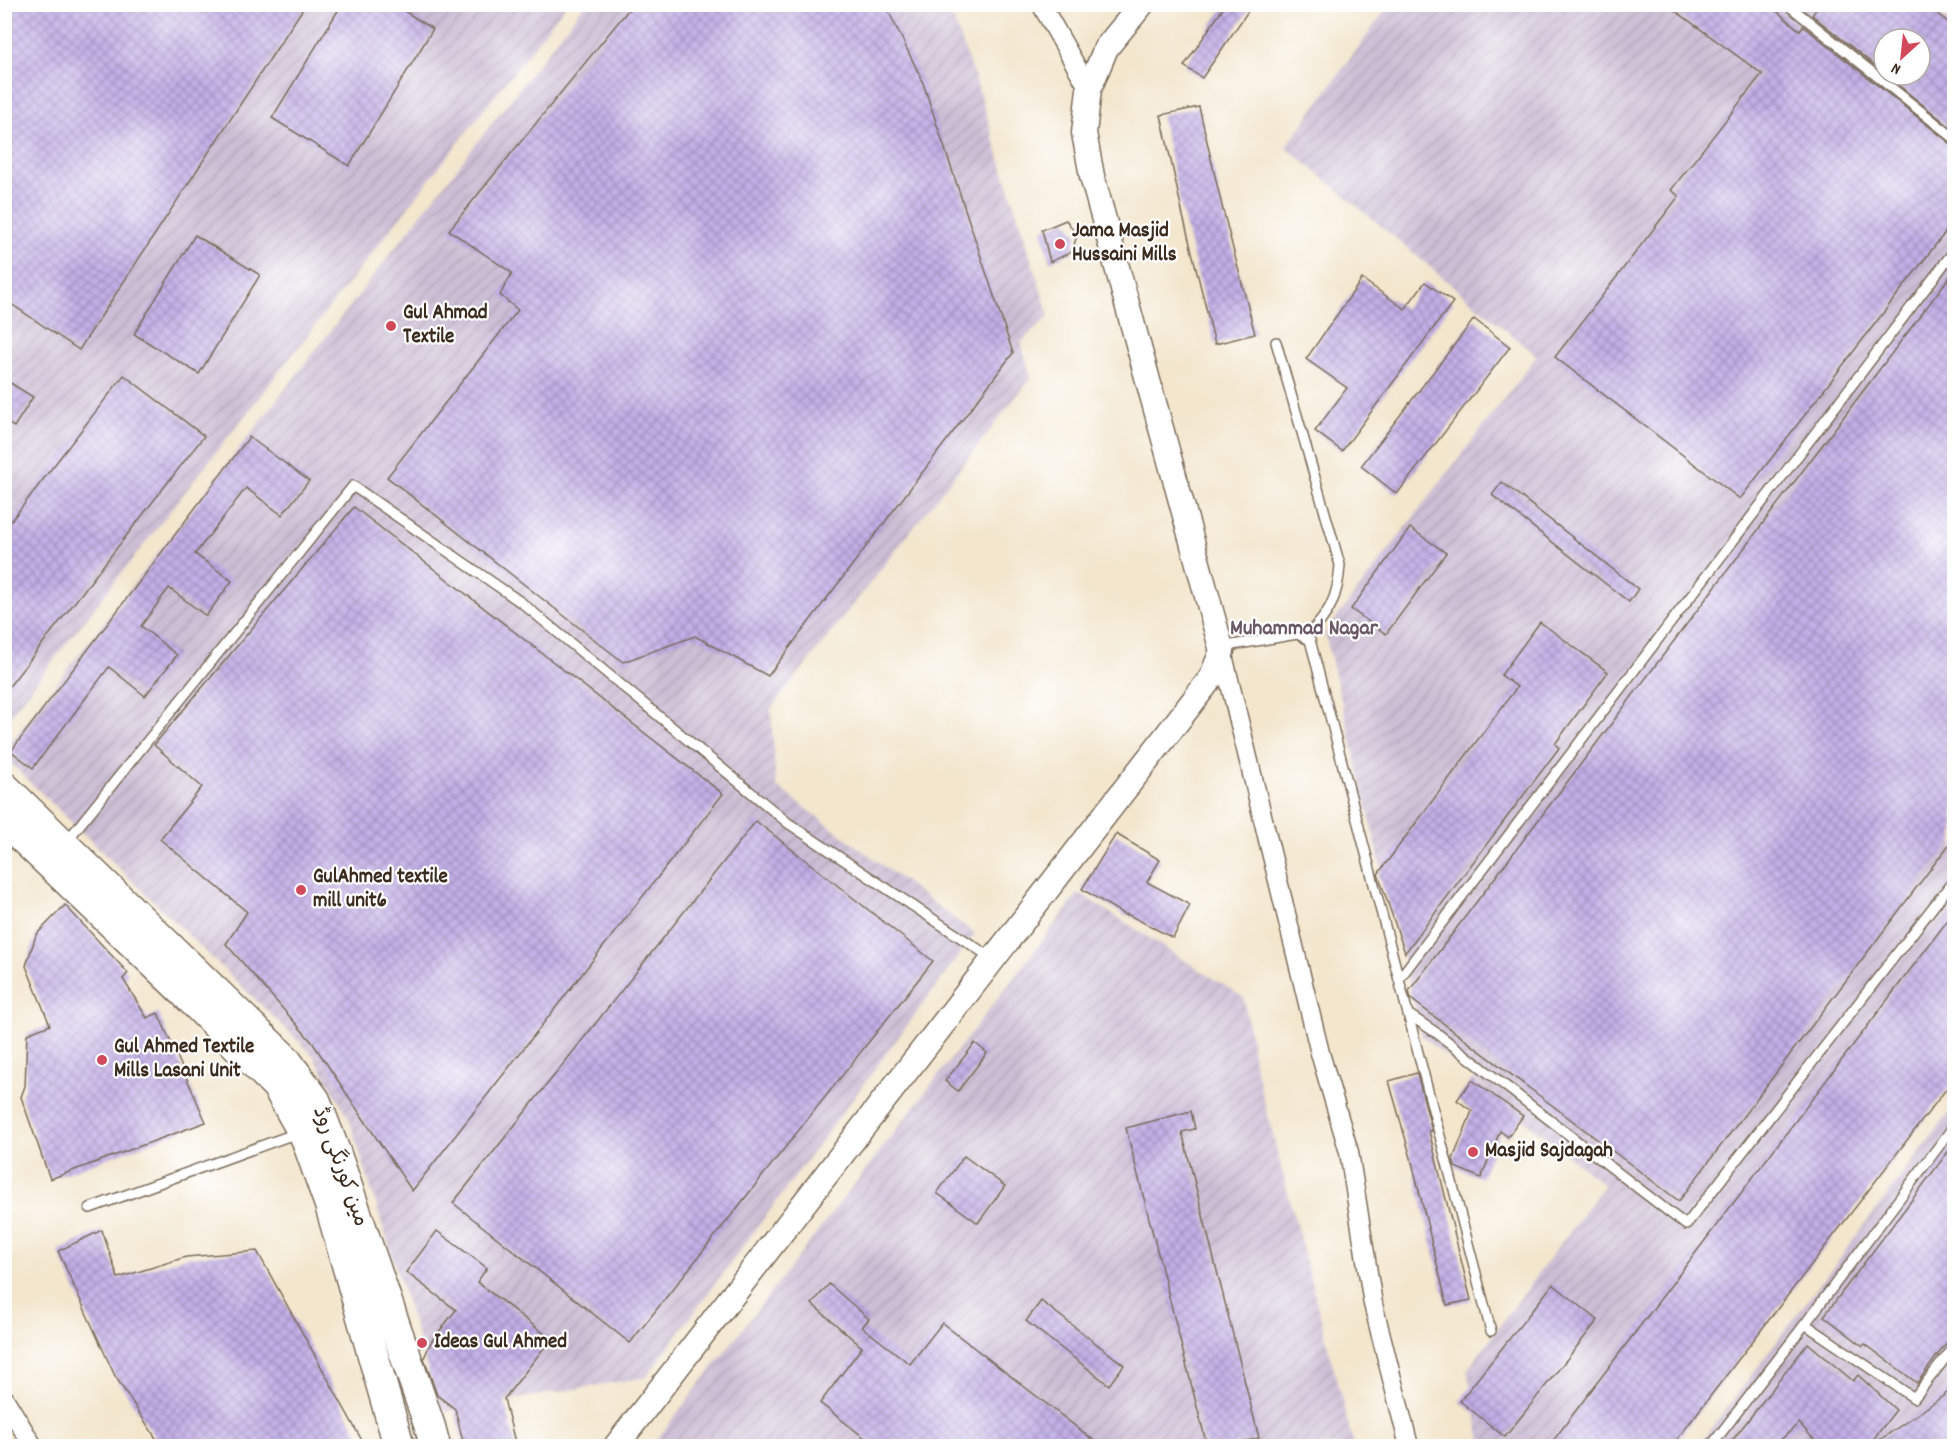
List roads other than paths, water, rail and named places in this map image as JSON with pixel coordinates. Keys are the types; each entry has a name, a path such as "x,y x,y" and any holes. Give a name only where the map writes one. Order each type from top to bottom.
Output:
{"main road":[{"name":"مین کورنگی روڈ","path":"4,787 285,1059 315,1100 335,1152 435,1446"},
{"name":"مین کورنگی روڈ","path":"4,820 184,992 277,1086 302,1131 330,1205 399,1446"}],"street":[{"path":"1041,4 1089,88"},
{"path":"1142,4 1106,48 1089,88 1084,133 1092,176 1222,649 1320,1053 1349,1152 1373,1304 1409,1446"},
{"path":"616,1446 1211,678 1222,649"},
{"path":"4,1398 33,1446"}],"lane":[{"path":"1787,4 1954,138"},
{"path":"1399,979 1954,252"},
{"path":"1276,342 1340,565 1339,587 1332,605 1320,623 1305,638"},
{"path":"64,844 353,486 522,603 788,823 993,959"},
{"path":"1222,649 1297,634 1310,640 1491,1331"},
{"path":"1408,1014 1438,1034 1686,1225 1954,880"},
{"path":"1710,1446 1954,1126"},
{"path":"90,1208 302,1131"},
{"path":"1805,1324 1914,1398 1954,1347"}],"place":[{"name":"Jama Masjid Hussaini Mills","path":"1060,244"},
{"name":"Gul Ahmad Textile","path":"391,326"},
{"name":"GulAhmed textile mill unit6","path":"301,890"},
{"name":"Gul Ahmed Textile Mills Lasani Unit","path":"102,1060"},
{"name":"Masjid Sajdagah","path":"1473,1152"},
{"name":"Ideas Gul Ahmed","path":"422,1343"}],"district":[{"name":"Muhammad Nagar","path":"1304,629"}]}
